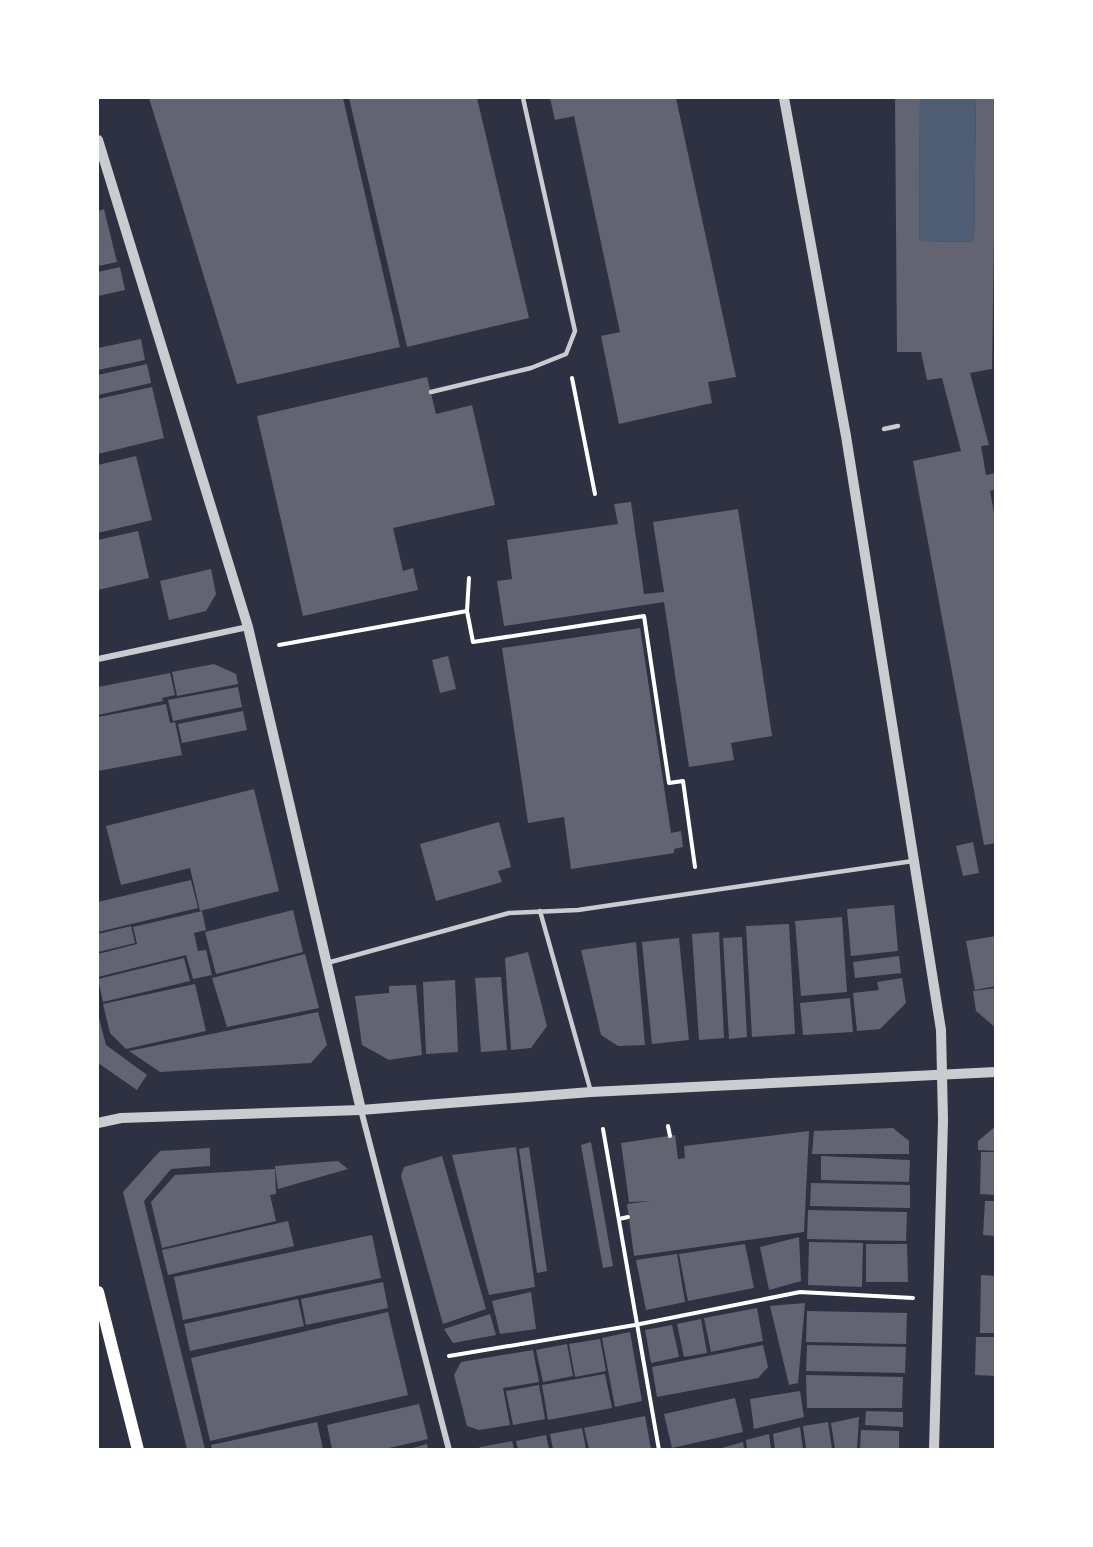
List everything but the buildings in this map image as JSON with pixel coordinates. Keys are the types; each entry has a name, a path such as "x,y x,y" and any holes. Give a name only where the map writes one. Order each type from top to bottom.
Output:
{"main road":[{"path":"98,1292 138,1449"}],"street":[{"path":"784,98 846,436 916,860 941,1030 943,1075 934,1449"},
{"path":"98,140 248,627 361,1110 449,1449"},
{"path":"98,659 248,627"},
{"path":"98,1123 121,1118 361,1110 591,1092 996,1072"}],"lane":[{"path":"431,392 531,368 566,354 575,331 523,98"},
{"path":"884,429 898,426"},
{"path":"327,963 509,913 578,910 916,860"},
{"path":"540,911 591,1092"}],"path":[{"path":"566,354 595,494"},
{"path":"469,578 467,611 473,642 644,616 669,783 683,781 695,867"},
{"path":"254,651 467,611"},
{"path":"668,1126 670,1136"},
{"path":"603,1129 635,1325 659,1449"},
{"path":"619,1219 628,1217"},
{"path":"426,1359 635,1325 800,1293 938,1299"}],"water":[{"path":"920,98 976,98 974,242 919,241"}]}
